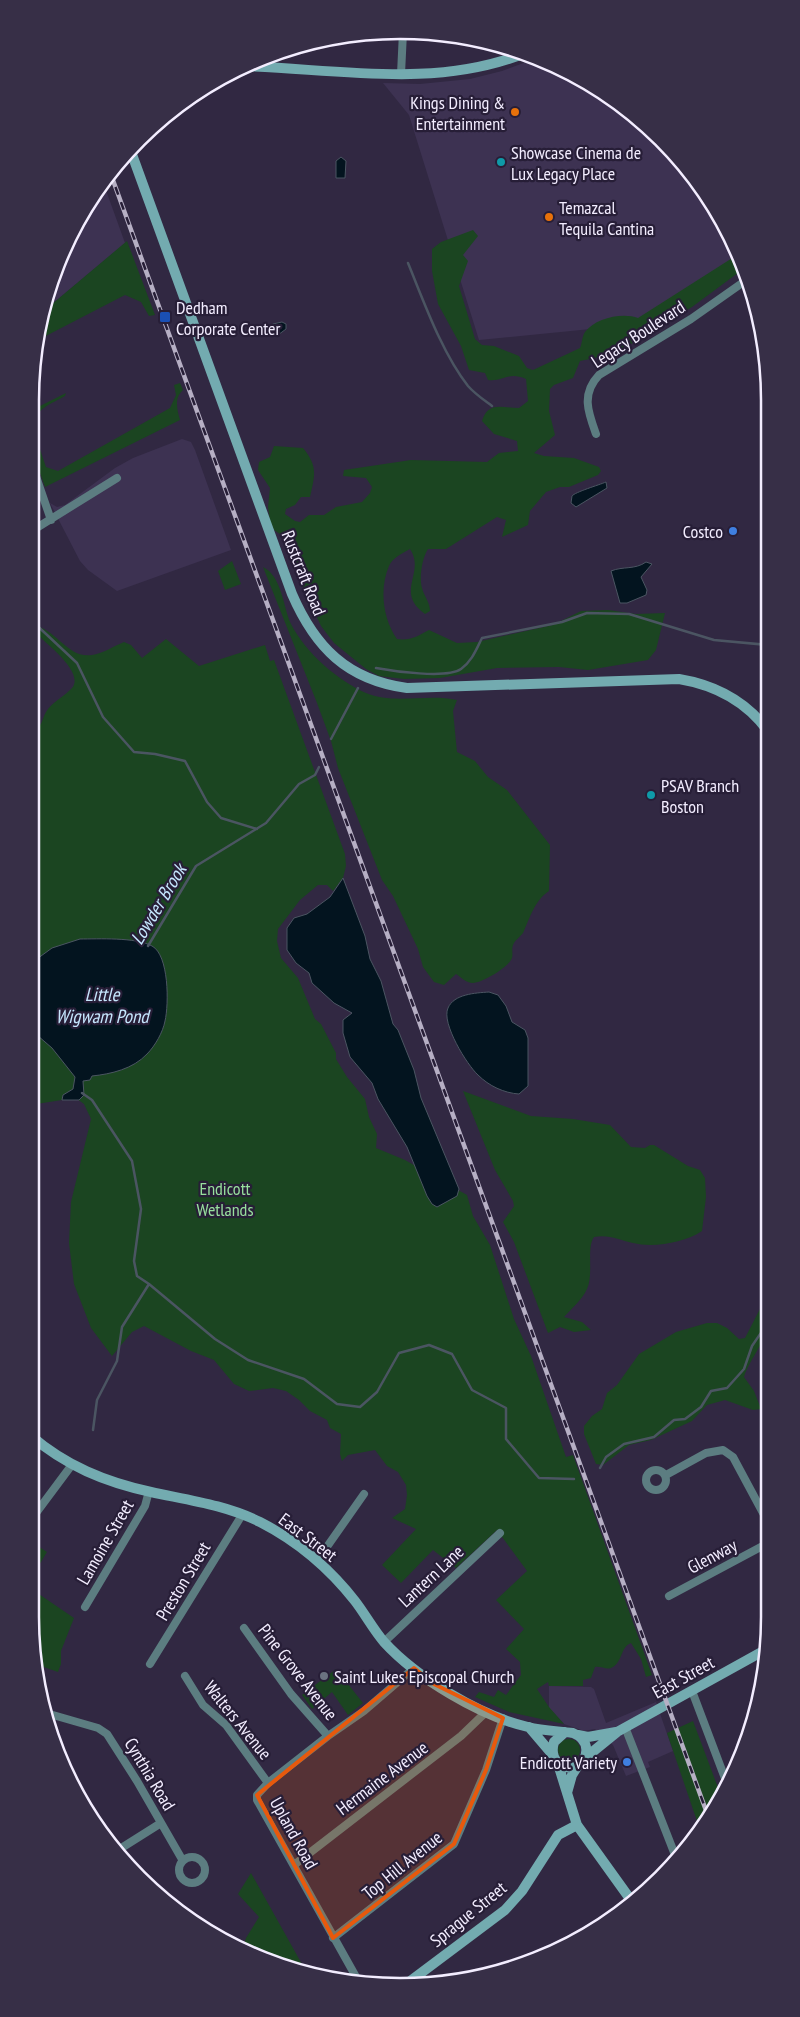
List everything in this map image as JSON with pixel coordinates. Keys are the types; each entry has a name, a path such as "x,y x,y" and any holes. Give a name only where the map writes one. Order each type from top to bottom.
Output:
{"main road":[{"path":"260,67 401,74 456,72 513,57"},
{"name":"Rustcraft Road","path":"133,157 292,594 310,629 333,656 368,679 407,688 679,679 702,684 726,694 750,710 761,722"},
{"name":"East Street","path":"39,1443 71,1466 114,1482 225,1508 270,1528 304,1550 317,1561 356,1602 384,1642 434,1684 486,1712 528,1727 565,1732"},
{"name":"East Street","path":"586,1758 621,1730 759,1653"},
{"name":"East Street","path":"528,1727 552,1754"},
{"name":"East Street","path":"578,1735 588,1736 621,1730"},
{"path":"567,1793 572,1774 576,1766 586,1758 587,1749 584,1741 578,1735 565,1732 554,1742 552,1754 558,1764 567,1793 577,1824 629,1897"},
{"path":"558,1764 564,1767 576,1766"},
{"name":"Sprague Street","path":"414,1977 505,1910 522,1891 558,1835 577,1824"}],"street":[{"path":"401,74 403,39"},
{"name":"Legacy Boulevard","path":"596,434 587,409 587,398 591,385 599,375 683,325 742,283"},
{"path":"39,527 117,478"},
{"path":"39,485 51,520"},
{"path":"666,1475 706,1453 723,1450 733,1457 761,1509"},
{"path":"39,1509 71,1466"},
{"name":"Lamoine Street","path":"85,1607 145,1506 149,1491"},
{"path":"317,1561 364,1494"},
{"name":"Preston Street","path":"150,1664 242,1515"},
{"name":"Lantern Lane","path":"384,1642 500,1533"},
{"name":"Glenway","path":"669,1596 761,1547"},
{"name":"Pine Grove Avenue","path":"244,1628 291,1694 328,1736"},
{"name":"Upland Road","path":"355,1975 258,1800 257,1794 268,1783 328,1736 364,1711 414,1668"},
{"name":"Walters Avenue","path":"185,1676 203,1706 226,1725 268,1783"},
{"path":"692,1691 724,1776"},
{"name":"Hermaine Avenue","path":"294,1865 461,1736 486,1712"},
{"name":"Cynthia Road","path":"52,1715 98,1728 108,1734 183,1860"},
{"name":"Top Hill Avenue","path":"334,1938 454,1844 486,1770 504,1718"},
{"path":"621,1730 674,1853"},
{"path":"122,1848 162,1823"}],"highlighted area":[{"path":"414,1668 434,1684 503,1718 486,1770 454,1844 333,1938 257,1795"}],"shaded area":[{"path":"527,62 581,87 620,113 672,162 687,180 713,219 735,264 631,325 479,340 409,115 383,83 420,84 470,79 502,71"},
{"path":"106,190 125,243 52,304 66,262 76,240"},
{"path":"182,439 191,442 195,450 231,550 117,591 88,570 80,561 50,503 57,507 65,505 115,468 133,458"},
{"path":"549,1686 591,1687 594,1689 606,1723 656,1702 673,1751 648,1762 650,1767 626,1776 613,1745 595,1729 584,1731 564,1724 549,1708"}],"green space":[{"path":"473,230 478,236 463,255 468,261 459,286 475,339 482,345 494,346 519,356 527,368 533,370 580,348 585,332 595,323 617,316 638,318 732,258 738,273 692,307 672,319 647,329 638,340 614,354 580,361 573,378 554,385 550,389 549,411 555,435 534,453 544,456 574,458 599,467 601,471 598,475 569,487 560,487 546,492 530,511 528,525 502,537 506,520 497,517 446,549 428,549 424,557 421,574 422,588 430,608 430,611 425,614 416,606 412,598 411,590 415,566 410,549 398,556 389,566 384,584 384,604 388,622 397,639 410,639 429,630 457,643 477,642 553,625 581,611 608,610 636,614 665,613 656,650 648,660 588,670 559,667 497,668 440,678 404,679 379,676 366,669 334,643 321,626 302,585 291,547 286,538 274,530 270,521 268,507 270,488 258,470 259,462 270,457 274,446 303,448 311,460 314,477 310,497 301,497 295,505 286,509 285,514 300,522 309,515 324,515 336,507 362,502 370,493 372,487 366,478 343,476 344,470 411,460 487,462 499,453 518,451 517,441 494,434 482,421 492,408 519,408 528,401 526,379 510,376 498,380 488,380 485,373 469,370 461,346 438,304 432,271 432,249 441,242"},
{"path":"127,241 155,315 149,316 141,302 125,295 45,336 52,304"},
{"path":"180,383 183,390 178,397 177,404 180,420 45,487 39,470 39,446 46,467 58,471 170,408 176,395 174,385"},
{"path":"66,393 65,396 40,411 39,406"},
{"path":"232,561 241,584 225,590 218,571"},
{"path":"263,567 274,577 278,585 288,617 297,635 323,664 344,681 366,693 388,698 446,698 457,700 453,711 457,752 475,761 488,777 507,790 550,845 549,891 536,905 523,933 514,943 509,963 488,978 470,983 456,974 444,985 434,982 423,967 418,949 393,896 382,880 338,768 331,741 317,703"},
{"name":"Endicott Wetlands","path":"39,627 49,632 76,653 84,655 100,653 124,642 131,645 142,658 166,639 199,666 265,645 270,661 274,660 345,854 346,866 343,878 333,891 327,885 318,885 300,900 278,929 277,941 281,958 298,978 315,1019 321,1024 336,1053 336,1059 347,1077 365,1099 369,1117 377,1134 376,1148 405,1160 467,1195 473,1216 490,1245 514,1319 531,1356 566,1457 573,1455 652,1675 646,1677 641,1659 631,1643 627,1645 615,1666 611,1668 595,1667 591,1678 583,1680 583,1686 549,1686 548,1682 537,1689 564,1724 509,1712 475,1697 479,1692 494,1697 498,1690 506,1695 521,1675 520,1662 506,1649 524,1629 496,1600 527,1571 497,1530 456,1568 433,1550 401,1583 382,1565 416,1529 392,1518 405,1509 406,1485 398,1472 387,1466 375,1450 348,1455 342,1461 340,1454 341,1434 330,1428 327,1420 310,1411 286,1391 273,1388 249,1391 234,1384 214,1360 191,1351 144,1326 132,1332 112,1356 91,1328 74,1284 69,1243 71,1202 91,1119 84,1104 69,1093 63,1095 62,1100 39,1104 39,726 48,709 72,688 75,681 69,666 39,636"},
{"path":"463,1091 531,1116 573,1119 610,1125 631,1147 645,1148 654,1145 688,1166 700,1170 705,1178 706,1197 702,1231 686,1239 659,1245 633,1243 609,1237 594,1237 591,1248 590,1276 587,1289 580,1300 564,1317 582,1322 591,1330 574,1332 560,1327 548,1333 514,1242 503,1222 514,1206 513,1201 495,1170"},
{"path":"761,1307 761,1343 744,1377 754,1391 761,1409 753,1410 725,1400 707,1405 692,1421 651,1440 629,1445 603,1465 596,1464 584,1434 584,1426 592,1416 602,1409 607,1393 617,1385 639,1354 676,1332 707,1323 717,1323 727,1328 739,1339 745,1338"},
{"path":"39,1547 47,1552 39,1565"},
{"path":"39,1594 74,1618 61,1651 61,1664 58,1672 42,1667"},
{"path":"336,1669 363,1703 348,1715 332,1692 312,1709 302,1695"},
{"path":"693,1721 718,1788 697,1822 667,1733"},
{"path":"565,1739 573,1739 580,1746 580,1754 573,1761 565,1761 558,1754 558,1746"},
{"path":"251,1873 302,1965 244,1943 259,1917 238,1894"}],"water":[{"path":"341,157 346,161 345,178 336,178 336,161"},
{"path":"282,322 286,324 286,329 278,335 272,335 269,327"},
{"path":"606,482 607,488 576,507 571,503 574,494"},
{"path":"646,562 652,564 641,577 647,590 646,595 627,603 620,603 611,571 638,566"},
{"path":"343,878 365,936 370,959 381,981 393,1024 398,1030 414,1070 421,1098 459,1189 457,1196 437,1207 432,1204 427,1196 407,1147 378,1099 372,1083 350,1057 343,1033 343,1020 352,1013 334,1003 312,983 309,973 296,963 287,950 287,928 294,918 307,914 330,897"},
{"name":"Little Wigwam Pond","path":"80,939 137,941 152,946 158,951 165,969 166,1013 164,1025 158,1039 150,1051 128,1067 107,1074 92,1076 90,1080 83,1081 84,1095 79,1100 62,1100 63,1095 73,1089 75,1077 52,1048 39,1037 39,957 52,948"},
{"path":"489,992 498,995 506,1006 512,1022 525,1030 528,1038 528,1086 519,1094 497,1088 473,1070 456,1043 448,1023 448,1008 451,1003 466,995"}],"waterway":[{"path":"408,263 434,327 450,358 468,386 492,406"},
{"path":"376,668 432,674 454,672 461,669 468,662 482,638 562,622 587,613 629,614 714,640 761,644"},
{"path":"39,627 77,663 103,717 134,752 155,754 185,761 207,802 221,818 257,829"},
{"name":"Lowder Brook","path":"331,739 358,688"},
{"name":"Lowder Brook","path":"148,946 196,866 266,823 299,784 315,775 319,767"},
{"path":"82,1093 92,1100 132,1161 141,1209 134,1261 137,1276 149,1284"},
{"path":"93,1430 97,1400 117,1361 122,1327 149,1284 215,1339 248,1360 304,1379 337,1404 360,1407 377,1392 399,1353 429,1345 452,1354 472,1390 506,1408 506,1439 539,1478 574,1479"},
{"path":"600,1468 606,1457 624,1444 654,1437 674,1420 685,1419 701,1407 711,1391 727,1388 744,1369 752,1346 761,1333"}],"railway":[{"path":"113,180 706,1809"}],"place":[{"name":"Kings Dining & Entertainment","path":"515,112"},
{"name":"Showcase Cinema de Lux Legacy Place","path":"501,162"},
{"name":"Temazcal Tequila Cantina","path":"549,217"},
{"name":"Dedham Corporate Center","path":"165,317"},
{"name":"Costco","path":"733,531"},
{"name":"PSAV Branch Boston","path":"651,795"},
{"name":"Saint Lukes Episcopal Church","path":"324,1676"},
{"name":"Endicott Variety","path":"627,1762"}]}
